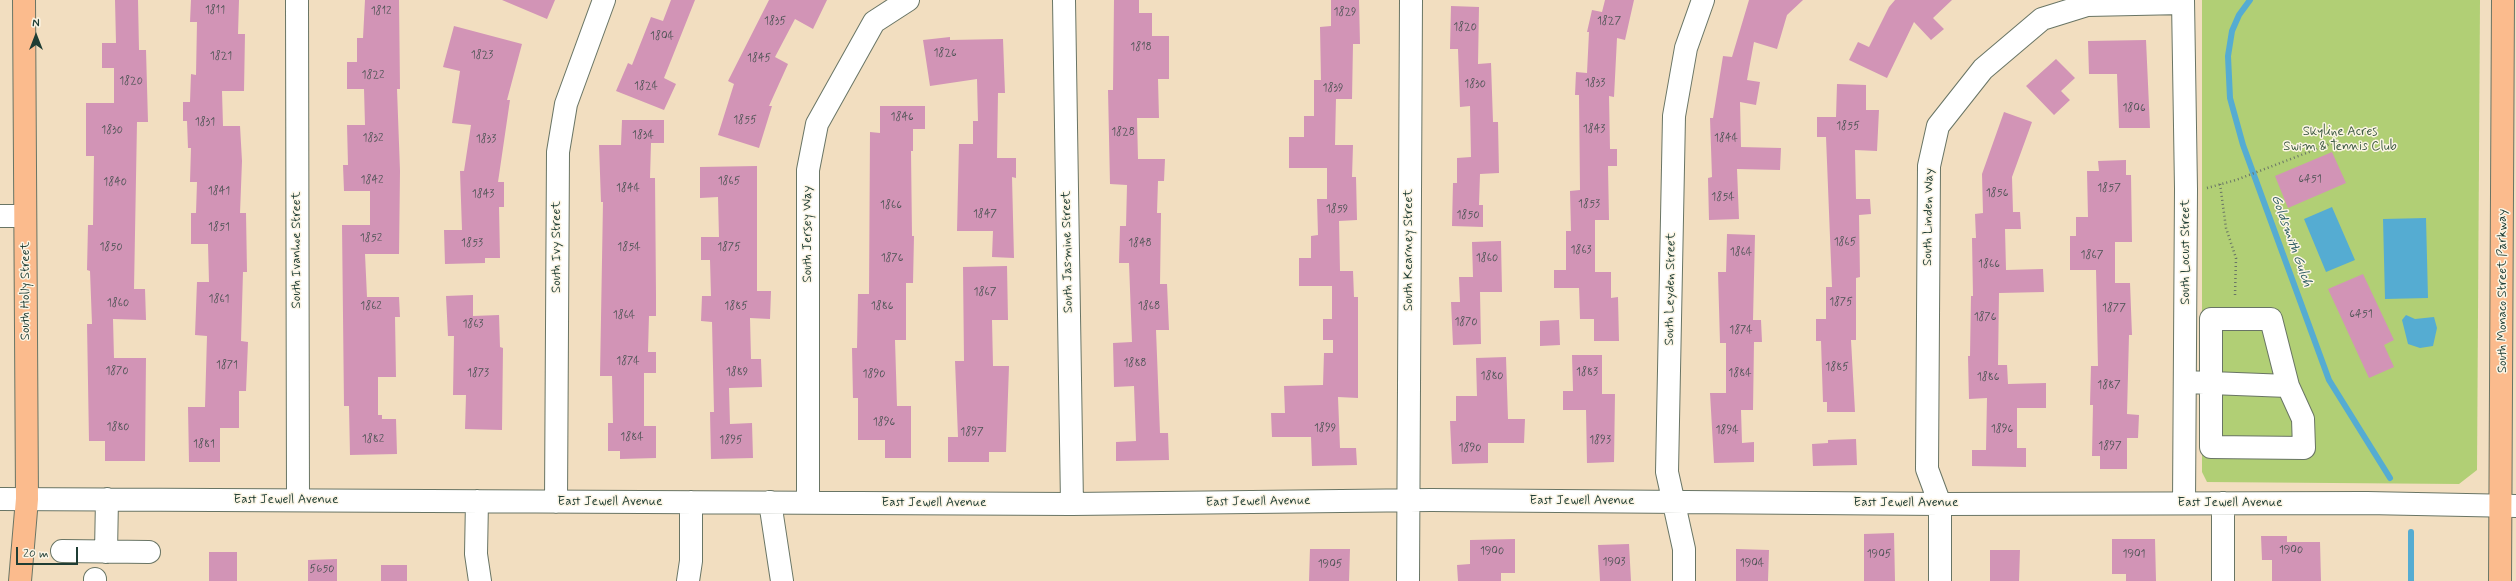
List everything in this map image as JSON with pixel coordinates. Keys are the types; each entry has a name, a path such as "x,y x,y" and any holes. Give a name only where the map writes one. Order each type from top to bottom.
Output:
{"main road":[{"name":"South Holly Street","path":"20,581 27,499 24,0"},
{"name":"South Monaco Street Parkway","path":"2500,581 2509,506 2510,221 2503,0"}],"street":[{"name":"South Ivanhoe Street","path":"297,0 298,500"},
{"name":"South Ivy Street","path":"556,502 558,152 566,104 604,0"},
{"name":"South Jersey Way","path":"808,502 809,162 817,124 874,22 908,0"},
{"name":"South Jasmine Street","path":"1064,0 1072,504"},
{"name":"South Kearney Street","path":"1408,581 1411,0"},
{"name":"South Leyden Street","path":"1684,581 1684,549 1667,472 1674,116 1686,48 1703,0"},
{"name":"South Locust Street","path":"2183,2 2186,189 2184,503"},
{"name":"South Linden Way","path":"1940,581 1940,504 1927,468 1929,166 1938,126 1983,69 2042,19 2087,5 2183,2"},
{"path":"0,216 25,216"},
{"path":"2211,318 2271,319 2288,386 2303,419 2304,448 2211,447 2211,318"},
{"path":"2185,382 2288,386"},
{"name":"East Jewell Avenue","path":"0,499 1072,504 1408,500 1940,504 2223,503 2509,506"},
{"path":"106,552 107,499"},
{"path":"477,501 476,554 480,581"},
{"path":"688,581 691,561 691,502"},
{"path":"770,502 782,581"},
{"path":"2223,503 2223,581"},
{"path":"62,551 148,552"}],"path":[{"path":"2235,295 2236,258 2228,233 2220,184 2236,180 2335,142"}],"green space":[{"name":"Skyline Acres Swim & Tennis Club","path":"2202,0 2480,0 2477,470 2459,484 2207,482 2202,472"}],"water":[{"path":"2332,207 2355,260 2326,272 2304,219"},
{"path":"2426,218 2428,298 2385,299 2383,219"},
{"path":"2406,315 2415,319 2434,317 2437,328 2433,346 2420,348 2408,344 2402,320"}],"building":[{"path":"115,0 138,0 139,50 146,50 148,122 137,122 134,289 145,289 146,320 113,319 114,358 146,358 145,461 105,461 105,441 89,441 87,324 92,324 90,271 87,270 88,225 93,225 94,156 86,156 86,103 114,103 114,68 102,68 102,43 116,43"},
{"path":"191,0 239,0 238,34 245,34 244,91 222,91 223,126 240,126 242,161 240,213 246,213 247,272 243,272 241,341 248,342 246,391 239,391 239,428 220,428 220,462 189,462 188,407 205,407 207,336 195,335 197,282 209,282 208,244 191,244 191,213 196,213 197,182 190,182 191,148 188,148 187,121 183,121 183,102 190,102 191,74 196,75 197,22 190,22"},
{"path":"365,0 399,0 400,89 397,89 400,171 399,254 365,254 367,297 399,297 400,317 395,317 396,377 378,377 378,415 382,415 382,419 396,419 397,454 350,455 349,406 344,406 342,225 370,225 370,191 344,191 343,165 348,165 347,125 365,125 364,89 347,89 347,62 357,62 357,38 363,38"},
{"path":"502,0 555,0 547,19"},
{"path":"671,0 695,0 664,78 676,84 664,110 616,91 628,63 632,65 651,17 663,21"},
{"path":"769,0 827,0 813,29 795,19 775,57 788,64 769,106 772,106 759,148 718,135 734,84 728,81"},
{"path":"1114,0 1139,0 1139,13 1152,13 1152,36 1169,36 1169,79 1158,79 1159,118 1137,118 1138,159 1165,159 1164,181 1158,181 1157,213 1161,213 1160,284 1167,284 1169,330 1156,330 1160,433 1168,433 1169,460 1116,461 1116,442 1136,441 1134,386 1114,387 1113,343 1132,342 1129,263 1119,263 1120,226 1126,226 1127,185 1110,184 1108,90 1113,90"},
{"path":"1331,0 1359,0 1360,44 1353,44 1352,99 1336,99 1335,145 1353,145 1352,177 1356,177 1357,220 1339,221 1340,271 1353,271 1354,297 1358,297 1358,398 1338,397 1340,448 1356,448 1357,465 1312,466 1311,437 1272,437 1271,413 1285,413 1284,386 1323,385 1324,353 1333,353 1333,340 1323,340 1323,319 1332,319 1332,286 1299,286 1299,258 1311,258 1311,236 1318,235 1317,199 1327,199 1327,168 1289,168 1289,137 1304,137 1304,116 1314,116 1314,80 1321,80 1320,27 1331,26"},
{"path":"1605,0 1634,0 1625,40 1617,38 1614,97 1609,96 1610,149 1617,149 1617,166 1608,166 1609,220 1595,220 1595,272 1611,272 1611,298 1618,297 1619,341 1594,341 1594,319 1580,319 1579,288 1554,288 1554,270 1566,270 1566,231 1571,231 1570,191 1580,190 1579,95 1575,95 1576,72 1587,73 1589,32 1587,32 1592,10 1602,12"},
{"path":"1749,0 1803,0 1787,15 1777,49 1754,42 1747,80 1760,82 1756,105 1740,102 1741,147 1781,148 1780,170 1737,169 1739,219 1709,220 1708,178 1712,177 1710,118 1713,118 1723,56 1732,57"},
{"path":"1895,0 1952,0 1933,18 1944,29 1931,40 1914,22 1887,78 1849,60 1858,42 1869,47 1889,7"},
{"path":"1451,6 1479,7 1478,64 1491,63 1493,122 1498,122 1499,173 1480,174 1479,205 1483,205 1483,227 1452,226 1453,183 1457,183 1457,158 1471,157 1470,106 1460,107 1458,49 1450,49"},
{"path":"454,26 522,44 507,100 510,100 498,182 504,182 504,207 499,207 500,258 485,258 485,263 445,264 444,230 462,230 460,171 464,171 471,125 452,123 460,71 443,67"},
{"path":"950,37 950,40 1003,39 1005,93 998,93 997,158 1016,158 1016,178 1012,177 1014,258 992,257 993,231 957,231 959,144 973,144 973,121 978,121 977,79 930,86 923,40"},
{"path":"2146,40 2150,128 2119,128 2117,74 2089,74 2088,41"},
{"path":"2056,59 2075,78 2061,91 2070,100 2054,115 2026,86"},
{"path":"1837,84 1866,85 1866,110 1879,110 1877,151 1855,150 1856,199 1870,199 1871,214 1859,215 1860,277 1856,278 1856,340 1851,340 1855,412 1827,412 1827,402 1823,402 1821,341 1816,341 1816,319 1826,319 1826,287 1832,287 1826,137 1817,137 1817,117 1836,117"},
{"path":"880,106 925,106 925,129 913,129 913,151 911,151 912,236 914,236 913,283 906,283 906,340 895,340 897,406 911,406 911,458 885,458 885,440 858,440 858,398 853,398 852,348 857,348 858,294 869,294 870,132 880,133"},
{"path":"2004,112 2032,122 2012,177 2013,212 2020,212 2021,229 2005,229 2006,270 2043,269 2044,292 1999,293 1998,365 2007,365 2008,384 2046,383 2046,408 2017,408 2017,448 2026,448 2026,467 1972,466 1972,450 1986,450 1987,398 1969,399 1968,356 1970,356 1971,296 1973,296 1972,238 1976,238 1975,214 1983,213 1982,174"},
{"path":"622,120 664,120 664,143 651,143 650,178 655,178 656,316 649,316 648,352 656,352 656,373 644,373 644,426 656,426 656,458 620,459 620,451 608,451 608,423 613,423 612,376 600,376 603,202 601,202 599,145 621,145"},
{"path":"2332,152 2346,183 2288,208 2275,176"},
{"path":"2126,160 2126,175 2131,175 2132,242 2115,242 2115,283 2130,283 2132,335 2129,335 2127,414 2139,415 2138,438 2127,438 2127,469 2100,469 2100,456 2092,456 2093,405 2090,405 2091,366 2098,366 2096,270 2070,270 2070,236 2076,236 2076,217 2088,217 2087,171 2099,171 2098,161"},
{"path":"757,166 757,291 771,291 770,319 750,318 751,359 761,359 762,387 729,388 730,424 752,423 753,458 711,459 710,412 714,412 712,322 701,321 702,296 711,296 710,260 701,260 701,237 719,237 718,197 700,198 700,167"},
{"path":"1727,234 1755,235 1753,320 1761,320 1762,342 1754,342 1753,410 1741,410 1742,443 1754,442 1754,462 1714,463 1710,393 1726,393 1726,343 1720,343 1718,272 1726,272"},
{"path":"1501,241 1502,292 1480,292 1481,344 1453,345 1451,302 1460,302 1459,277 1473,277 1472,242"},
{"path":"1007,266 1008,320 992,320 993,366 1009,366 1006,452 989,452 989,462 948,462 948,437 958,437 955,361 964,361 963,267"},
{"path":"2363,274 2394,340 2384,345 2394,367 2369,378 2328,289"},
{"path":"473,295 473,316 499,315 500,347 503,348 502,430 465,429 466,395 453,395 454,336 448,336 446,296"},
{"path":"1559,320 1560,345 1540,346 1540,321"},
{"path":"1572,355 1602,355 1602,394 1615,394 1614,462 1587,463 1586,410 1563,410 1563,391 1573,391"},
{"path":"1506,357 1508,419 1525,419 1524,443 1488,443 1488,463 1452,464 1450,421 1456,421 1456,396 1477,396 1476,358"},
{"path":"1856,439 1857,465 1813,466 1812,444 1828,443 1828,440"},
{"path":"1894,533 1895,581 1864,581 1864,534"},
{"path":"2261,536 2287,536 2287,542 2320,542 2321,581 2272,581 2272,560 2262,560"},
{"path":"1515,539 1515,573 1501,573 1501,581 1458,581 1457,565 1470,564 1470,540"},
{"path":"2112,539 2155,539 2156,581 2126,581 2126,574 2112,574"},
{"path":"1629,544 1631,581 1600,581 1598,545"},
{"path":"1310,549 1350,549 1349,581 1309,581"},
{"path":"1736,549 1769,550 1768,581 1736,581"},
{"path":"1990,550 2020,550 2019,581 1990,581"},
{"path":"209,552 237,552 237,581 209,581"},
{"path":"337,559 337,581 308,581 308,560"},
{"path":"381,565 407,565 407,581 381,581"}],"waterway":[{"name":"Goldsmith Gulch","path":"2250,0 2239,15 2232,31 2228,56 2230,98 2243,145 2329,380 2390,478"},
{"name":"Goldsmith Gulch","path":"2411,532 2411,581"}]}
